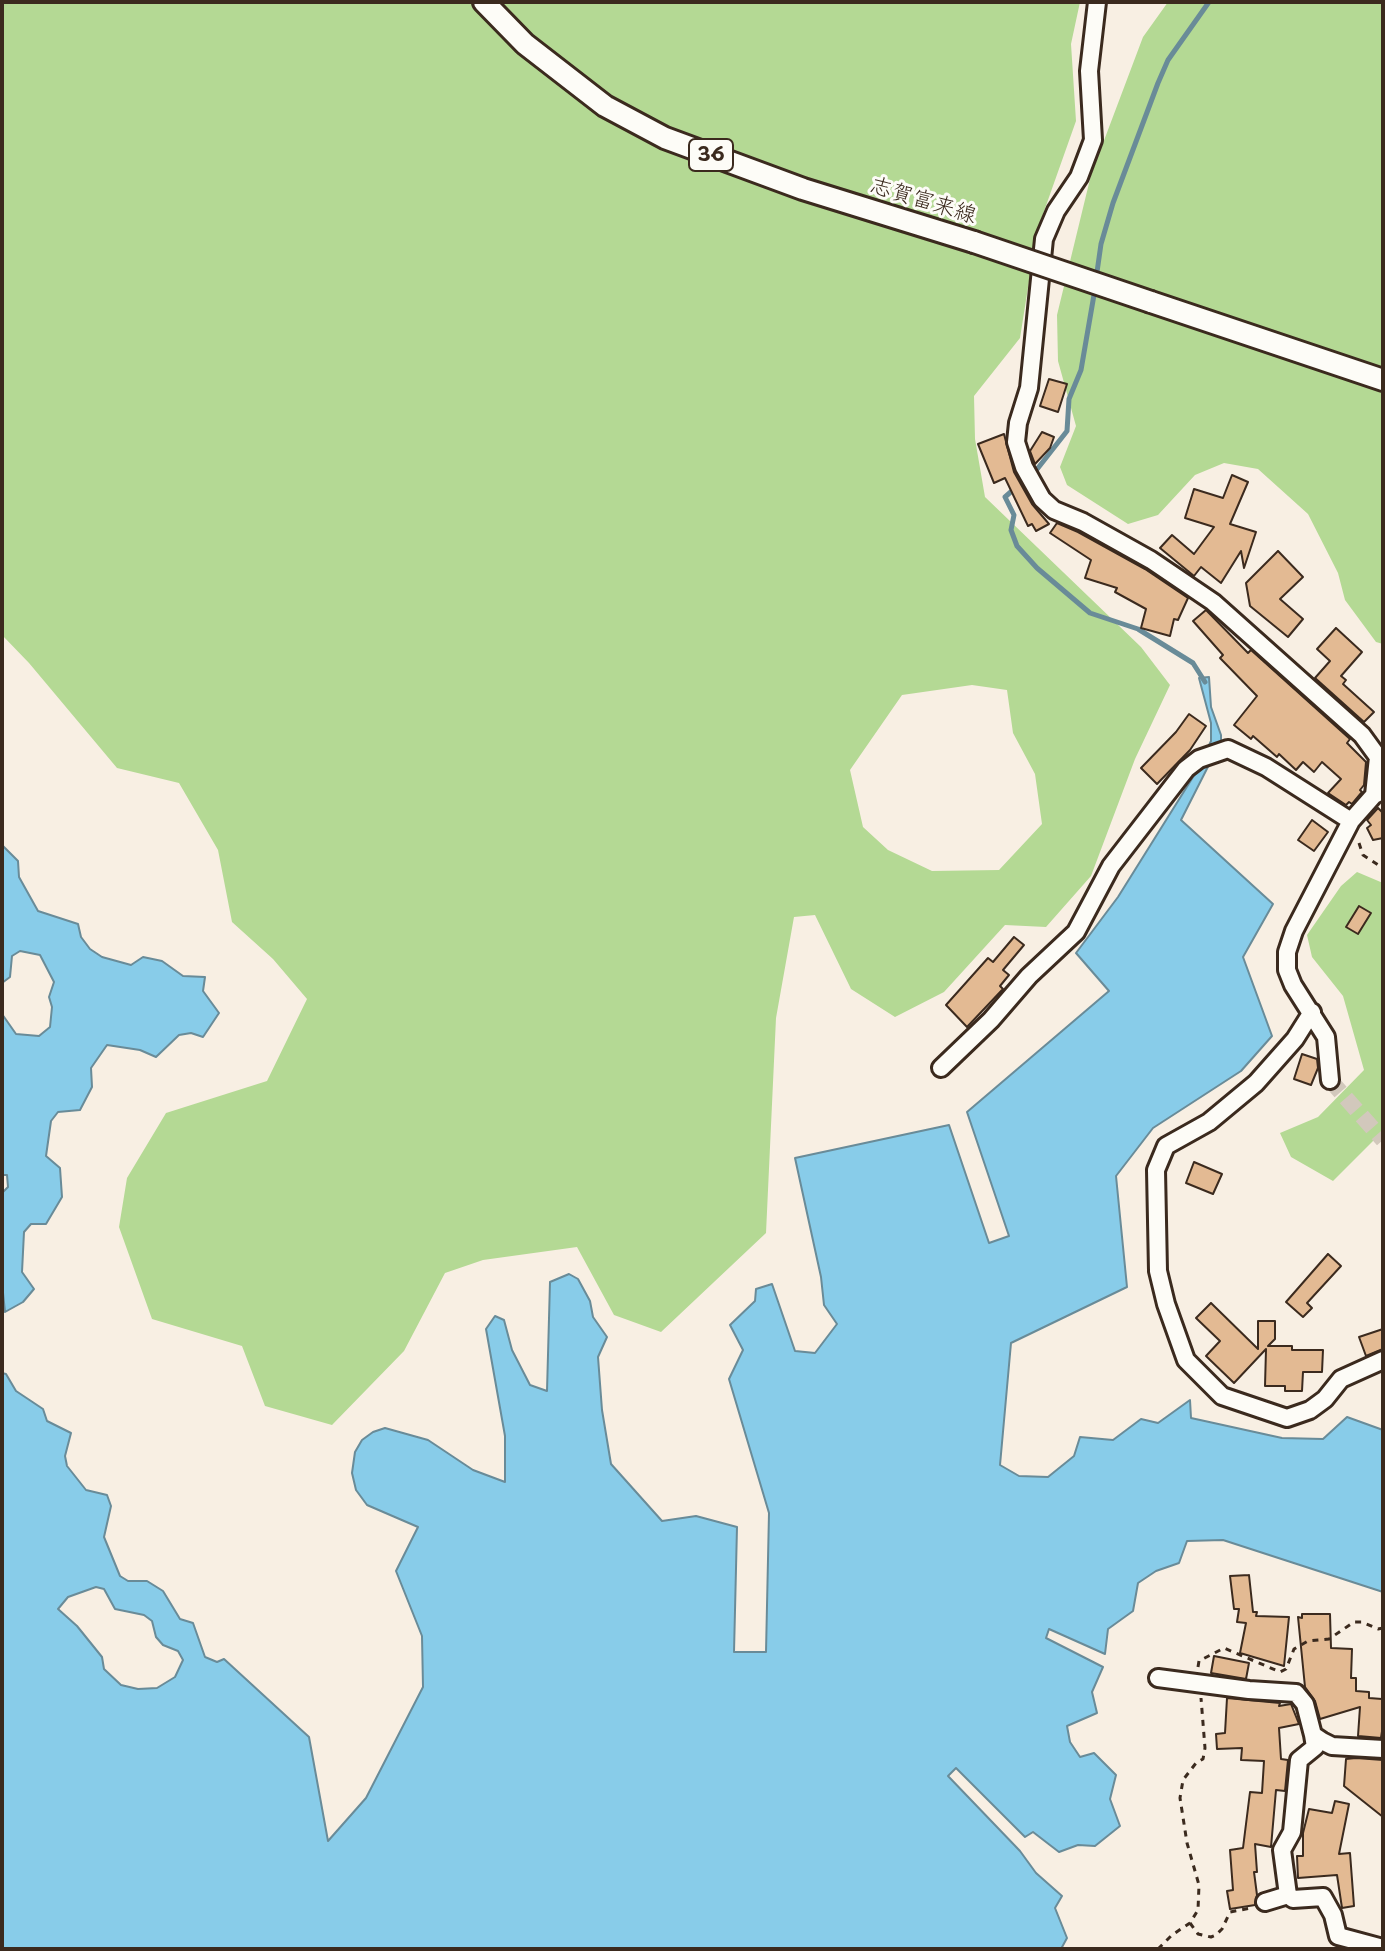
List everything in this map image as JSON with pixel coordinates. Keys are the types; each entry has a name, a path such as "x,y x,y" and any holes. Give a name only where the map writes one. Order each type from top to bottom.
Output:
{"main road":[{"name":"志賀富来線","path":"484,2 525,44 594,97 665,138 803,189 974,242 1383,380"}],"street":[{"path":"1097,2 1089,71 1093,140 1079,177 1056,211 1044,239 1029,388 1018,423 1016,442 1028,474 1042,499 1054,510 1083,522 1151,560 1213,602 1362,735 1378,757 1379,793 1351,821 1294,931 1287,952 1287,970 1293,985 1326,1037 1330,1080"},
{"path":"941,1068 1076,932 1111,866 1186,769 1199,759 1228,749 1266,767 1351,821"},
{"path":"1312,1012 1295,1039 1256,1083 1209,1122 1166,1146 1156,1170 1158,1271 1186,1360 1222,1396 1287,1418 1310,1410 1325,1399 1341,1379 1383,1360"},
{"path":"1158,1678 1296,1693 1305,1704 1315,1747 1299,1760 1292,1832 1282,1850 1288,1895 1293,1899 1323,1897 1333,1915 1338,1936 1383,1948"},
{"path":"1313,1735 1332,1746 1383,1749"},
{"path":"1265,1902 1288,1895"}],"path":[{"path":"1351,821 1363,855 1383,868"},
{"path":"1158,1949 1190,1923 1198,1910 1199,1885 1187,1843 1180,1798 1183,1780 1203,1759 1205,1748 1198,1683 1199,1661 1224,1648 1280,1672 1286,1669 1294,1649 1308,1641 1329,1639 1354,1622 1383,1628"},
{"path":"1190,1923 1198,1934 1211,1937 1222,1929 1230,1912 1260,1907 1265,1902"}],"green space":[{"path":"2,2 1080,2 1071,44 1076,121 1037,231 1020,338 974,396 975,439 985,497 1141,647 1170,685 1135,759 1091,876 1046,927 1005,925 944,992 895,1017 851,989 815,915 794,917 776,1018 766,1233 661,1332 614,1315 577,1247 483,1260 445,1273 404,1351 332,1425 265,1406 242,1346 152,1319 119,1227 127,1178 166,1113 267,1081 307,999 273,959 232,922 218,850 179,783 117,768 2,635","holes":["972,685 1007,690 1013,733 1035,774 1042,824 999,870 932,871 888,850 863,827 850,770 902,695"]},
{"path":"1168,2 1383,2 1383,644 1376,642 1345,600 1338,573 1308,514 1258,469 1224,463 1195,475 1158,515 1128,524 1067,485 1060,467 1076,426 1058,361 1057,315 1091,175 1143,37"},
{"path":"1357,872 1383,883 1383,1131 1333,1181 1291,1157 1280,1133 1318,1117 1364,1070 1343,996 1312,957 1307,935 1341,886"}],"water":[{"path":"1209,677 1211,707 1221,741 1181,820 1273,904 1243,957 1272,1036 1241,1071 1153,1128 1116,1176 1127,1287 1011,1343 1000,1465 1019,1476 1048,1477 1074,1456 1080,1437 1113,1440 1141,1419 1158,1423 1190,1400 1191,1418 1282,1438 1323,1439 1347,1417 1383,1430 1383,1592 1223,1540 1187,1541 1179,1563 1156,1571 1138,1583 1133,1611 1108,1629 1105,1654 1049,1629 1046,1638 1103,1667 1092,1692 1097,1713 1067,1726 1070,1742 1080,1757 1094,1753 1116,1775 1110,1799 1120,1826 1095,1846 1078,1845 1059,1852 1033,1832 1025,1837 956,1768 948,1776 1020,1851 1036,1873 1062,1896 1055,1908 1067,1938 1061,1949 2,1949 2,1373 6,1374 16,1391 43,1409 47,1421 71,1433 65,1456 67,1466 86,1490 107,1495 111,1506 104,1537 120,1576 128,1581 147,1581 163,1591 180,1619 193,1623 205,1657 217,1662 224,1659 309,1737 328,1841 366,1798 423,1687 422,1636 396,1571 418,1527 367,1505 356,1490 352,1473 355,1452 362,1440 385,1428 428,1440 473,1470 505,1482 505,1436 486,1329 495,1316 504,1320 512,1350 530,1385 547,1391 550,1282 569,1274 578,1279 590,1301 593,1317 607,1337 598,1357 602,1410 611,1464 662,1521 696,1516 737,1527 734,1652 766,1652 769,1513 729,1379 743,1350 730,1325 755,1301 756,1289 772,1284 795,1351 815,1353 837,1324 824,1305 821,1277 795,1158 949,1125 989,1243 1009,1236 967,1112 1109,991 1076,953 1118,897 1198,769 1211,741 1211,723 1199,678","holes":["96,1587 104,1589 115,1609 144,1615 152,1621 156,1637 163,1645 178,1651 183,1660 175,1677 157,1688 138,1689 121,1685 104,1669 102,1657 77,1626 58,1609 68,1597"]},
{"path":"2,845 18,861 19,877 38,911 78,924 81,937 90,949 102,957 131,965 143,957 162,961 183,976 205,977 203,991 219,1013 203,1037 191,1033 179,1035 156,1057 140,1050 107,1045 91,1068 92,1087 80,1110 58,1112 51,1121 46,1156 60,1168 62,1197 46,1224 31,1224 24,1232 22,1272 34,1289 23,1302 5,1312 2,1193 8,1187 7,1175 2,1175 2,1014 16,1034 39,1036 50,1027 52,1007 49,997 54,982 40,955 20,951 12,956 10,977 2,983"}],"building":[{"path":"1049,379 1067,384 1058,412 1040,406"},
{"path":"1042,432 1054,437 1050,448 1035,464 1030,451"},
{"path":"1004,434 1014,472 1032,504 1049,524 1036,531 1032,524 1028,526 1005,478 994,483 978,444"},
{"path":"1232,475 1248,482 1230,524 1256,532 1244,568 1241,551 1221,583 1201,567 1194,576 1160,548 1172,535 1194,554 1214,527 1185,518 1194,489 1223,498"},
{"path":"1057,523 1145,569 1188,598 1178,620 1174,619 1170,636 1141,628 1146,609 1115,592 1117,588 1085,578 1091,560 1050,533"},
{"path":"1278,551 1303,577 1280,599 1303,619 1288,637 1250,606 1246,583"},
{"path":"1206,610 1248,653 1251,650 1350,739 1347,743 1366,762 1362,792 1352,804 1349,802 1346,805 1328,793 1341,779 1322,762 1314,772 1303,762 1296,770 1279,754 1277,757 1253,736 1251,739 1234,725 1257,696 1220,658 1223,655 1193,621"},
{"path":"1336,628 1362,652 1341,676 1346,680 1343,684 1374,712 1364,722 1315,678 1330,661 1317,649"},
{"path":"1189,714 1206,726 1190,750 1157,784 1141,768"},
{"path":"1378,808 1383,813 1383,838 1373,840 1367,820"},
{"path":"1312,820 1328,832 1314,851 1298,840"},
{"path":"1359,906 1371,913 1358,934 1346,927"},
{"path":"1014,937 1024,945 1003,970 1009,975 1000,986 1003,989 967,1027 946,1005 988,958 993,962"},
{"path":"1302,1054 1317,1059 1318,1068 1311,1085 1294,1079"},
{"path":"1194,1162 1222,1174 1213,1194 1186,1183"},
{"path":"1328,1254 1341,1266 1307,1303 1312,1308 1303,1317 1286,1302"},
{"path":"1211,1303 1258,1349 1258,1321 1275,1321 1275,1339 1268,1346 1323,1350 1322,1372 1303,1372 1302,1391 1285,1391 1285,1386 1265,1386 1266,1349 1234,1383 1206,1356 1220,1341 1196,1318"},
{"path":"1383,1329 1383,1349 1366,1356 1359,1337"},
{"path":"1249,1575 1256,1616 1289,1617 1284,1666 1240,1653 1246,1623 1237,1622 1239,1609 1234,1609 1230,1576"},
{"path":"1302,1614 1330,1614 1331,1648 1352,1649 1351,1678 1356,1678 1356,1691 1369,1692 1369,1698 1382,1699 1381,1738 1358,1736 1360,1707 1320,1719 1315,1701 1305,1687 1298,1617 1302,1618"},
{"path":"1214,1656 1249,1663 1246,1679 1211,1673"},
{"path":"1227,1698 1280,1703 1279,1706 1291,1704 1299,1724 1279,1728 1281,1759 1288,1760 1285,1791 1276,1790 1271,1847 1255,1844 1255,1905 1230,1909 1227,1891 1233,1890 1230,1850 1243,1848 1250,1792 1262,1793 1264,1761 1241,1760 1242,1748 1217,1749 1216,1734 1225,1733"},
{"path":"1346,1759 1383,1760 1383,1817 1344,1786"},
{"path":"1335,1801 1349,1804 1339,1854 1350,1853 1354,1906 1342,1908 1337,1875 1298,1878 1297,1856 1303,1856 1303,1833 1309,1809 1332,1813"}],"waterway":[{"path":"1096,279 1101,244 1113,203 1158,83 1168,60 1209,2"},
{"path":"1095,289 1081,370 1069,399 1067,431 1038,468 1005,497 1014,515 1011,530 1017,546 1037,568 1090,613 1138,629 1193,663 1205,682"}],"tunnel":[{"path":"1330,1080 1383,1140"}]}
